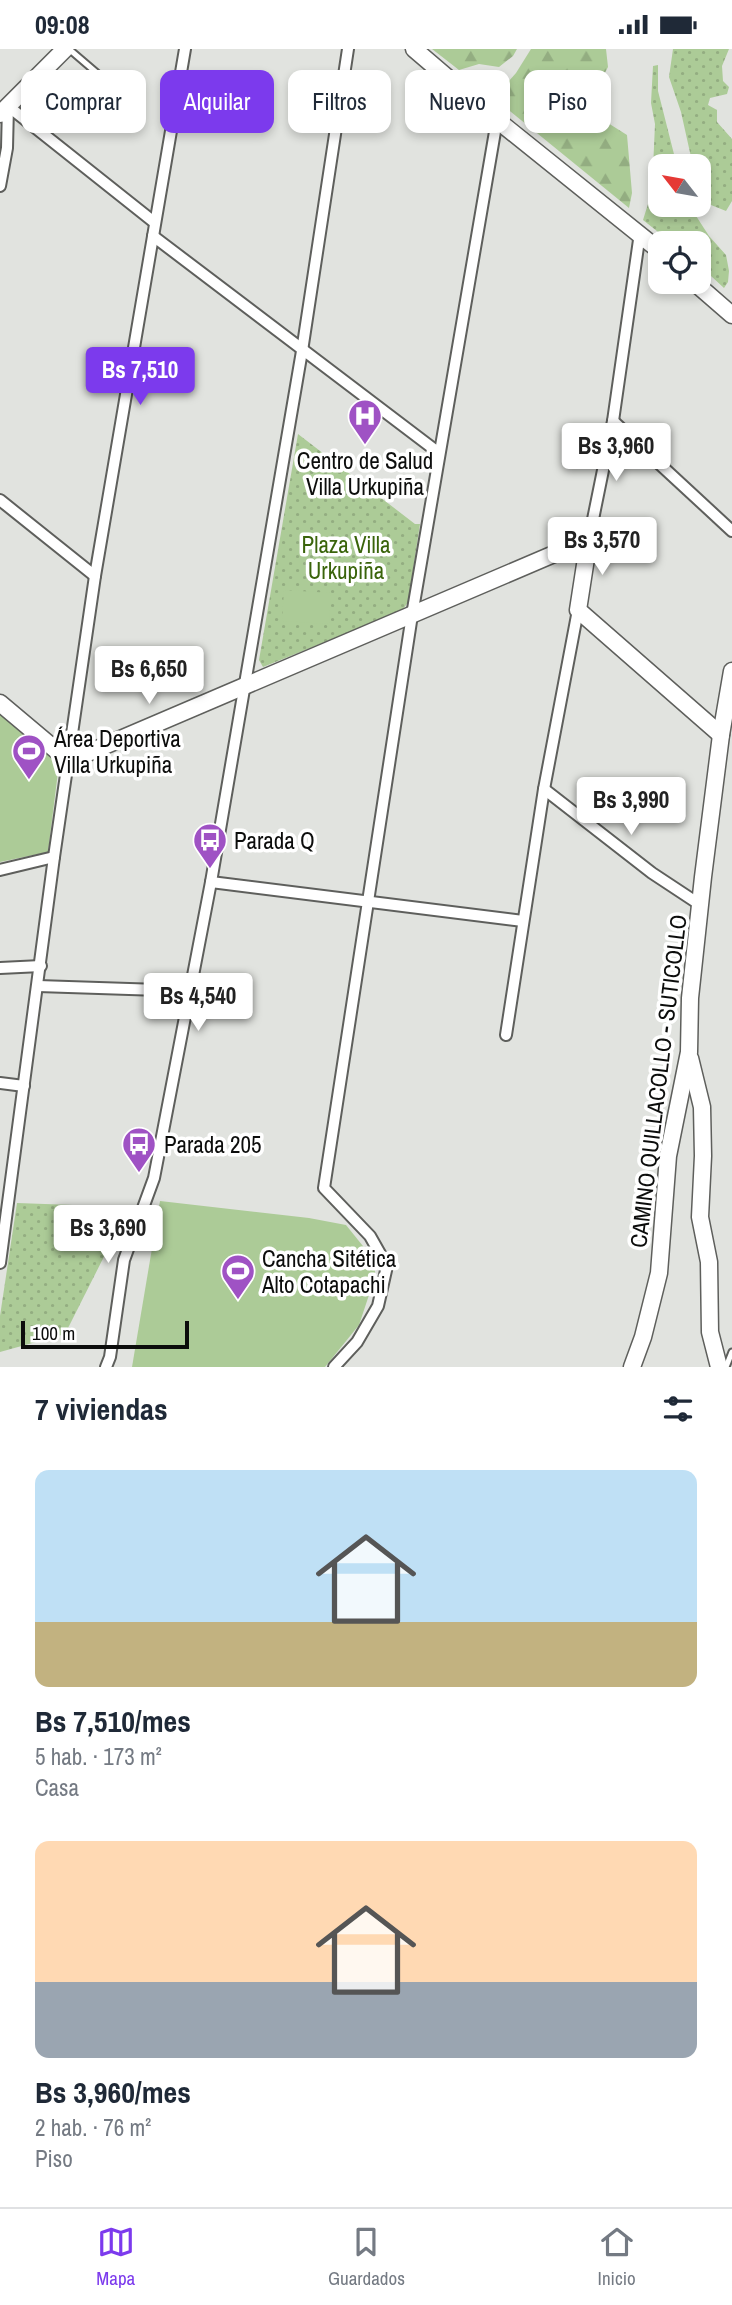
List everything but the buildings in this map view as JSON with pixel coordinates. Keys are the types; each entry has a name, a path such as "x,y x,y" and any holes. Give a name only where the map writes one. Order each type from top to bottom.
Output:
{"main road":[{"path":"4,110 67,49"},
{"path":"414,49 439,70"},
{"path":"510,130 648,240"},
{"path":"708,294 732,315"},
{"path":"589,538 578,610 726,737"},
{"path":"0,703 69,761 589,538"},
{"name":"CAMINO QUILLACOLLO - SUTICOLLO","path":"632,1367 643,1337 659,1273 668,1156 689,1052 690,998 726,737 732,671"},
{"path":"689,1052 702,1107 700,1217 709,1262 710,1332 719,1367"}],"street":[{"path":"0,1263 54,857 95,576 185,49"},
{"path":"110,1364 124,1260 154,1178 211,882 302,351 348,49"},
{"path":"0,186 8,148 4,110"},
{"path":"4,110 154,222"},
{"path":"334,1367 357,1342 377,1306 387,1266 370,1237 324,1188 412,615 496,133"},
{"path":"589,538 613,421 640,233"},
{"path":"153,236 439,453"},
{"path":"613,421 732,531"},
{"path":"0,500 95,576"},
{"path":"506,1035 544,789 578,610"},
{"path":"544,789 652,873 702,906"},
{"path":"0,870 54,857"},
{"path":"211,882 523,921"},
{"path":"0,968 40,966"},
{"path":"38,986 190,991"},
{"path":"0,1083 24,1086"}],"lane":[{"path":"67,49 92,70"},
{"path":"726,1367 732,1352"}],"green space":[{"path":"432,49 517,49 513,56 499,67 479,64 459,70"},
{"path":"531,49 606,49 606,70 524,70 524,122 510,111 510,80"},
{"path":"673,49 729,49 722,66 723,81 729,87 727,94 710,98 708,105 717,110 717,122 732,139 732,201 726,211 711,205 711,154 690,154 681,112 669,77"},
{"path":"658,65 658,91 674,154 654,154 655,124 651,103 653,66"},
{"path":"611,125 627,135 632,193 629,208 537,133 611,133"},
{"path":"648,204 648,217 697,217 706,231 657,231 643,220"},
{"path":"711,238 726,255 729,271 728,282 724,288 711,276"},
{"name":"Plaza Villa Urkupiña","path":"298,434 415,524 420,524 408,602 402,611 263,667 259,660"},
{"path":"284,590 331,593 329,624 282,621"},
{"name":"Área Deportiva Villa Urkupiña","path":"0,708 60,756 48,852 0,862"},
{"path":"160,1201 309,1218 346,1225 375,1261 375,1277 359,1325 325,1367 132,1367"},
{"path":"17,1203 129,1207 65,1334 0,1352 0,1316"}],"place":[{"name":"Centro de Salud Villa Urkupiña","path":"365,446"},
{"name":"Área Deportiva Villa Urkupiña","path":"29,781"},
{"name":"Parada Q","path":"210,870"},
{"name":"Parada 205","path":"139,1174"},
{"name":"Cancha Sitética Alto Cotapachi","path":"238,1301"}]}
